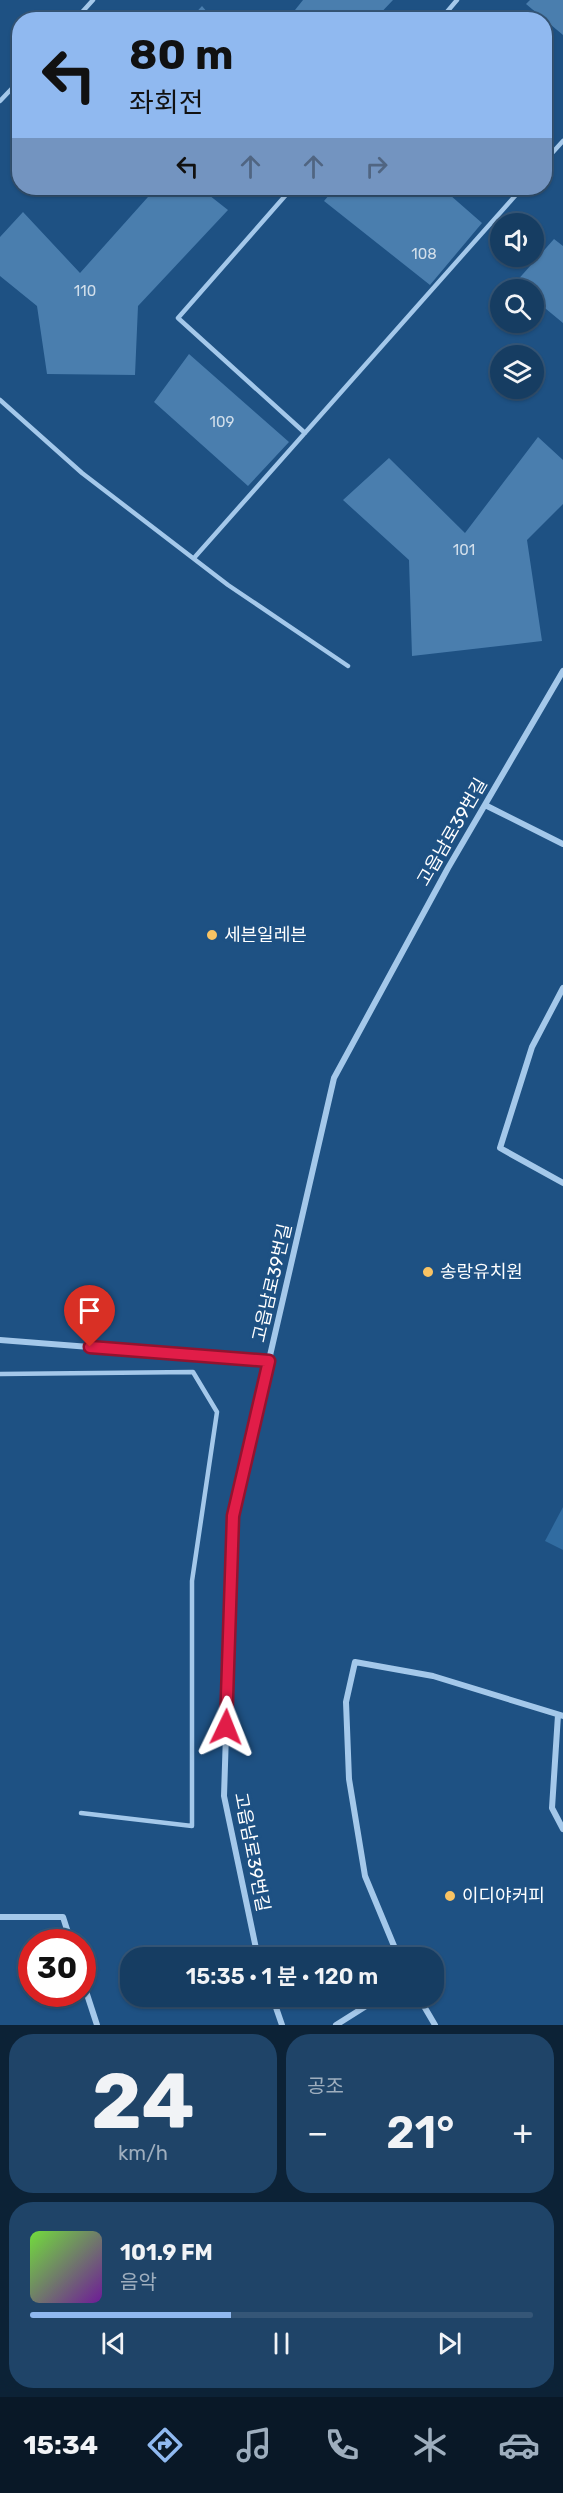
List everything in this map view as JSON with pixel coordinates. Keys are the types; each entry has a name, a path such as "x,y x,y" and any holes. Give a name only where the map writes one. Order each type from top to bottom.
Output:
{"street":[{"name":"고읍남로39번길","path":"256,1947 224,1796 233,1516 334,1078 448,868 563,670"},
{"path":"485,805 563,844"},
{"path":"563,988 532,1047 500,1148 563,1183"},
{"path":"0,1340 269,1361"},
{"path":"394,1947 365,1876 349,1779 346,1702 355,1662 433,1676 560,1716 552,1808 563,1829"},
{"path":"0,1917 63,1917 67,1929"},
{"path":"91,2007 97,2025"},
{"path":"276,2007 282,2025"},
{"path":"336,2025 365,2007"},
{"path":"424,2007 435,2025"}],"lane":[{"path":"82,12 93,0"},
{"path":"447,12 457,0"},
{"path":"0,102 12,89"},
{"path":"552,153 563,141"},
{"path":"286,195 178,318 305,433"},
{"path":"194,558 516,195"},
{"path":"0,400 82,472 228,585 348,666"},
{"path":"0,1374 193,1372 217,1412 192,1581 192,1826 81,1814"}],"shaded area":[{"path":"563,1507 563,1550 545,1541"}],"building":[{"path":"303,0 393,0 382,12 293,12"},
{"path":"530,0 563,0 563,35 552,26 552,12 536,12 526,4"},
{"path":"202,6 207,12 196,12"},
{"path":"150,195 209,195 228,210 138,306 135,375 47,374 37,306 0,276 0,237 23,212 80,273"},
{"path":"329,195 450,195 482,223 430,285 324,201"},
{"path":"554,239 563,246 563,323 544,307 544,279 519,279 529,267 544,267 544,250"},
{"path":"189,354 289,442 248,486 154,402"},
{"path":"538,437 563,460 563,504 527,540 542,641 412,656 409,560 343,500 389,458 465,533"}],"place":[{"name":"세븐일레븐","path":"212,935"},
{"name":"송랑유치원","path":"428,1272"},
{"name":"이디야커피","path":"450,1896"}],"route":[{"path":"90,1347 269,1361 233,1516 226,1727"}]}
